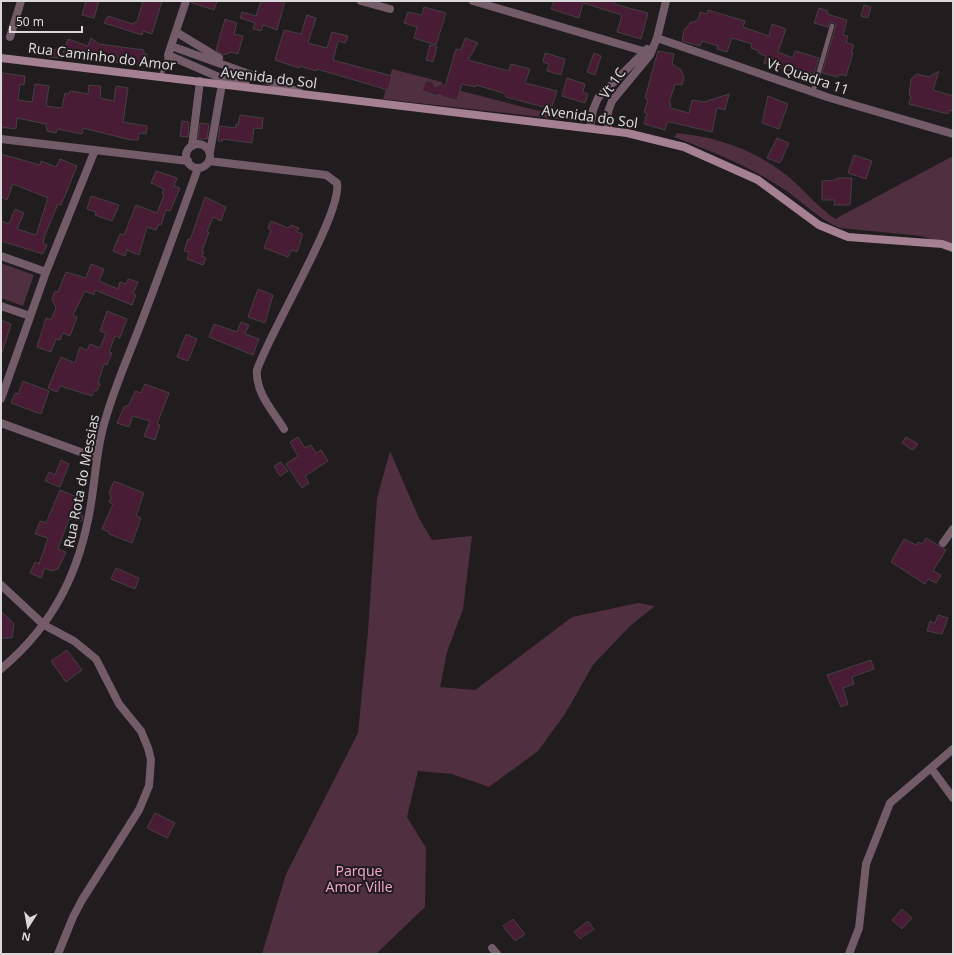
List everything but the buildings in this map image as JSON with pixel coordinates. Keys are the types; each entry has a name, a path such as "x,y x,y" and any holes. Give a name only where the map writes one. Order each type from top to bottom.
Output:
{"street":[{"path":"10,36 21,1"},
{"path":"186,1 168,55 220,78 267,90"},
{"path":"361,1 390,9"},
{"path":"473,1 647,53"},
{"path":"590,128 593,110 598,98 647,53 657,38 666,1"},
{"path":"176,32 207,52 247,72"},
{"name":"Vt Quadra 11","path":"657,38 814,92 953,134"},
{"path":"171,46 247,72 310,96"},
{"name":"Vt 1C","path":"608,130 608,112 612,101 647,53"},
{"name":"Rua Caminho do Amor","path":"1,58 200,81"},
{"path":"188,161 188,150 192,146 200,81"},
{"name":"Avenida do Sol","path":"200,81 310,96 627,133 684,147 758,180 819,225 848,237 942,244 953,248"},
{"path":"1,139 188,161 198,168 206,165 209,161 222,84"},
{"path":"598,98 612,101"},
{"path":"192,146 202,144 210,152"},
{"path":"1,399 46,272 95,150"},
{"path":"209,161 326,175 337,183 337,196 320,238 257,370 256,377 259,389 284,429"},
{"name":"Rua Rota do Messias","path":"1,668 23,649 44,625 62,596 80,552 92,498 96,458 107,414 198,168"},
{"path":"1,256 46,272"},
{"path":"1,306 30,316"},
{"path":"1,423 96,458"},
{"path":"943,543 953,529"},
{"path":"1,586 44,625 74,641 96,660 119,704 141,731 151,760 146,795 139,810 82,900 73,917 58,954"},
{"path":"848,954 859,928 866,864 890,803 953,749"},
{"path":"931,768 953,798"}],"lane":[{"path":"814,92 832,26"},
{"path":"161,76 168,55"}],"green space":[{"path":"392,69 442,82 442,86 535,110 577,117 576,121 383,99"},
{"path":"677,133 722,142 765,160 790,178 835,219 953,156 953,246 921,236 840,228 824,220 789,193 769,180 730,160 674,137"},
{"path":"1,263 34,275 23,306 1,298"},
{"name":"Parque Amor Ville","path":"390,451 419,518 432,540 472,536 463,609 447,652 440,687 475,690 572,617 638,603 655,606 630,626 593,665 565,714 538,751 489,787 452,774 418,771 407,817 426,848 425,907 376,954 262,954 286,874 358,733 368,631 377,498"}]}
